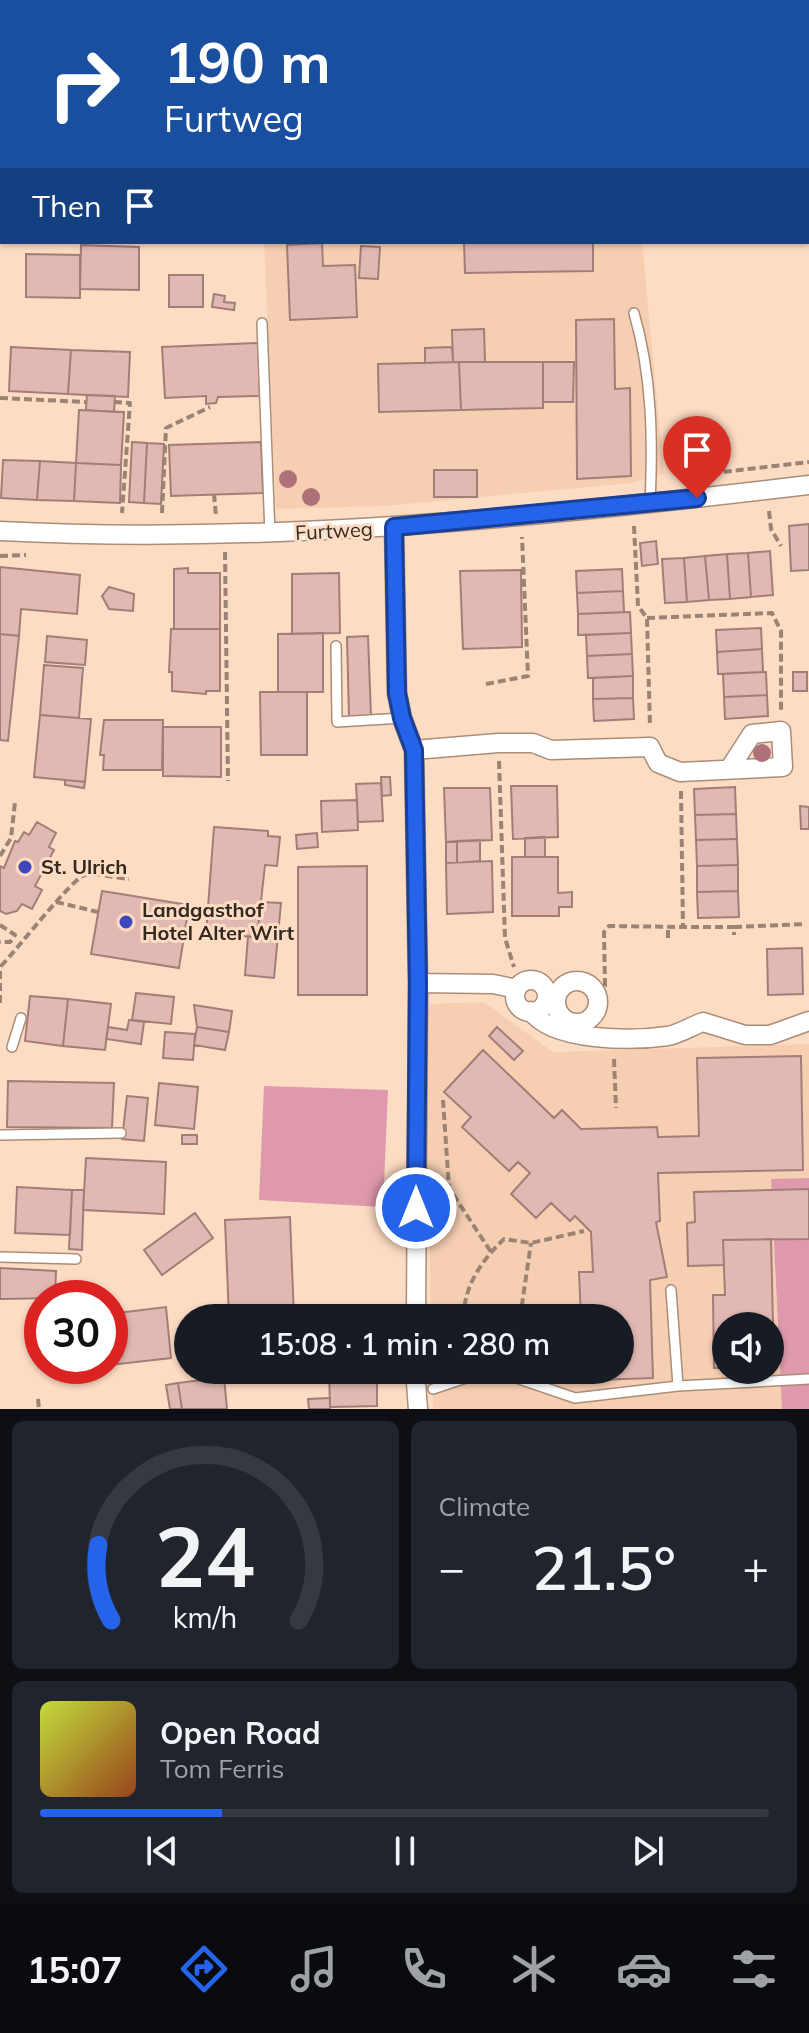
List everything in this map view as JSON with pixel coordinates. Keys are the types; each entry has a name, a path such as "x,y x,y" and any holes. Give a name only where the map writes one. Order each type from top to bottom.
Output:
{"street":[{"name":"Furtweg","path":"0,531 90,536 270,535 394,527 809,485"},
{"path":"394,527 397,693 414,750 418,983 416,1304"},
{"path":"414,750 498,743 533,743 551,750 650,747 658,763 680,772 783,767 781,731 752,734 730,768"},
{"path":"531,1011 542,1008 565,983 584,981 597,995 595,1013 580,1030"},
{"path":"418,983 520,986 540,982 564,1020 580,1030"},
{"path":"520,986 517,1001 531,1011 538,1021 613,1036 670,1036 703,1022 745,1035 770,1035 809,1021"},
{"path":"416,1384 418,1409"}],"lane":[{"path":"634,313 643,343 650,399 650,503"},
{"path":"262,323 270,535"},
{"path":"336,646 337,722 402,718"},
{"path":"12,1047 21,1018"},
{"path":"0,1135 121,1133"},
{"path":"0,1257 76,1259"},
{"path":"671,1290 678,1386"},
{"path":"533,1384 575,1398 678,1386 809,1379"},
{"path":"433,1389 448,1384"}],"path":[{"path":"0,398 86,402"},
{"path":"114,402 130,403 121,521"},
{"path":"161,520 166,428 210,407"},
{"path":"214,494 216,519"},
{"path":"768,505 771,529 781,546"},
{"path":"634,520 638,606 647,618 650,747"},
{"path":"486,684 528,676 522,531"},
{"path":"225,550 228,781"},
{"path":"647,618 772,613 781,631 781,731"},
{"path":"499,764 505,938 520,986"},
{"path":"680,772 683,927"},
{"path":"0,856 7,844 15,802"},
{"path":"0,842 7,844"},
{"path":"0,1003 0,965 67,886 84,875 129,879"},
{"path":"56,902 98,912"},
{"path":"597,995 605,986 604,932 609,926 806,924"},
{"path":"0,925 15,935 10,942 0,942"},
{"path":"668,926 668,938"},
{"path":"734,927 734,935"},
{"path":"613,1036 616,1108"},
{"path":"443,1100 449,1188 491,1252"},
{"path":"464,1304 491,1252 504,1239 531,1243 584,1231"},
{"path":"522,1304 531,1243"},
{"path":"38,1399 39,1409"}],"shaded area":[{"path":"264,244 642,244 664,474 632,483 385,506 276,509"},
{"path":"484,1002 553,1052 809,1044 809,1178 771,1180 777,1312 712,1312 712,1384 781,1384 782,1409 433,1409 432,1384 634,1384 634,1304 431,1304 425,1004"},
{"path":"264,1086 388,1090 383,1207 259,1200"},
{"path":"809,1178 809,1409 782,1409 784,1312 777,1312 771,1179"}],"building":[{"path":"322,244 323,266 355,265 357,317 290,320 287,245"},
{"path":"464,244 593,244 593,271 465,273"},
{"path":"81,245 139,247 139,290 80,289"},
{"path":"361,246 380,247 378,279 359,278"},
{"path":"26,254 80,255 80,298 26,297"},
{"path":"169,275 203,275 203,307 169,307"},
{"path":"214,294 225,296 224,302 235,303 234,310 212,307"},
{"path":"614,319 615,389 630,388 631,476 577,479 576,320"},
{"path":"484,329 485,362 453,362 452,330"},
{"path":"258,343 260,396 218,397 216,403 206,404 206,396 165,398 162,347"},
{"path":"11,347 71,350 68,394 9,391"},
{"path":"452,347 453,362 425,363 425,348"},
{"path":"71,350 130,352 128,397 68,394"},
{"path":"459,362 543,362 543,408 461,410"},
{"path":"459,362 461,410 379,412 378,364"},
{"path":"543,362 574,362 573,402 543,402"},
{"path":"87,395 115,396 114,412 86,410"},
{"path":"79,410 124,412 121,465 76,463"},
{"path":"132,442 147,443 144,503 129,502"},
{"path":"261,442 263,493 171,496 169,445"},
{"path":"147,443 164,444 161,504 144,503"},
{"path":"3,460 40,461 37,500 1,498"},
{"path":"40,461 76,463 74,501 37,500"},
{"path":"76,463 121,465 120,503 74,501"},
{"path":"434,470 477,470 477,497 434,497"},
{"path":"809,524 809,570 791,571 789,526"},
{"path":"656,541 658,564 642,566 640,543"},
{"path":"770,551 773,595 751,597 748,553"},
{"path":"748,553 751,597 730,599 727,554"},
{"path":"727,554 730,599 709,600 705,556"},
{"path":"705,556 709,600 687,602 684,558"},
{"path":"684,558 687,602 665,603 662,559"},
{"path":"0,567 80,575 77,614 21,609 19,636 0,634"},
{"path":"188,568 188,573 220,573 220,629 174,629 174,569"},
{"path":"622,569 623,591 577,593 576,571"},
{"path":"521,570 522,647 463,649 460,571"},
{"path":"339,573 340,633 292,634 292,574"},
{"path":"109,587 134,594 133,611 109,609 102,596"},
{"path":"623,591 624,612 578,614 577,593"},
{"path":"630,612 631,633 578,635 578,614"},
{"path":"761,628 762,649 717,652 716,630"},
{"path":"171,629 220,629 220,691 206,691 206,694 172,691 172,672 169,672"},
{"path":"323,633 323,692 278,692 278,634"},
{"path":"631,633 632,654 587,656 586,635"},
{"path":"0,634 19,636 8,741 0,740"},
{"path":"47,636 87,640 85,665 45,662"},
{"path":"368,636 371,716 349,717 347,637"},
{"path":"762,649 763,672 718,674 717,652"},
{"path":"632,654 633,676 588,678 587,656"},
{"path":"44,665 83,668 79,718 40,715"},
{"path":"766,672 767,695 724,697 723,674"},
{"path":"793,672 807,672 807,691 793,691"},
{"path":"633,676 633,698 593,699 593,678"},
{"path":"260,692 307,692 307,755 261,755"},
{"path":"767,695 768,716 725,719 724,697"},
{"path":"633,698 634,719 594,721 593,699"},
{"path":"40,715 91,719 85,782 34,777"},
{"path":"104,720 163,720 162,770 103,770 104,755 100,755"},
{"path":"163,727 221,727 221,777 163,776"},
{"path":"381,777 390,777 391,795 382,796"},
{"path":"65,780 85,782 84,788 65,785"},
{"path":"381,783 383,821 358,822 356,784"},
{"path":"511,786 557,786 558,837 513,839"},
{"path":"735,787 736,814 695,815 694,789"},
{"path":"444,788 490,788 492,840 446,842"},
{"path":"357,800 358,830 322,832 321,801"},
{"path":"800,806 809,807 809,829 801,829"},
{"path":"736,814 737,839 696,840 695,815"},
{"name":"St. Ulrich","path":"37,822 56,833 49,847 54,850 35,886 42,890 32,909 22,904 17,911 6,914 0,911 0,866 4,868 15,841 18,842 24,832 29,835"},
{"path":"214,827 268,831 268,836 280,837 277,866 265,865 257,937 206,934"},
{"path":"317,833 318,847 297,849 296,835"},
{"path":"545,837 545,857 525,857 525,838"},
{"path":"737,839 738,865 697,866 696,840"},
{"path":"480,840 480,861 457,863 457,841"},
{"path":"457,841 457,863 446,863 446,842"},
{"path":"512,857 558,857 558,893 572,892 572,907 559,907 559,916 512,916"},
{"path":"492,861 493,912 447,914 446,863"},
{"path":"738,865 738,891 697,892 697,866"},
{"path":"367,866 367,995 298,995 298,867"},
{"path":"102,891 189,905 179,968 91,954"},
{"path":"738,891 739,917 698,918 697,892"},
{"path":"261,902 281,903 274,978 245,975 248,936 257,937"},
{"path":"802,948 803,994 768,995 767,949"},
{"path":"136,993 174,997 171,1024 132,1020"},
{"path":"30,996 68,999 63,1046 25,1041"},
{"path":"68,999 111,1004 105,1050 63,1046"},
{"path":"194,1005 232,1011 229,1032 197,1027"},
{"path":"129,1020 144,1022 141,1044 106,1039 108,1027 127,1030"},
{"path":"197,1027 229,1032 225,1050 194,1045"},
{"path":"497,1027 523,1051 514,1060 489,1036"},
{"path":"165,1032 195,1034 193,1060 163,1058"},
{"path":"483,1050 554,1118 562,1110 581,1129 657,1127 658,1137 699,1136 697,1058 801,1056 803,1170 658,1173 660,1221 656,1222 667,1277 650,1280 653,1378 634,1379 634,1304 580,1304 579,1272 593,1272 591,1232 575,1216 570,1221 551,1203 536,1218 511,1194 530,1173 518,1162 509,1171 462,1127 471,1117 444,1092"},
{"path":"8,1081 114,1083 112,1128 7,1127"},
{"path":"159,1083 198,1087 194,1129 155,1125"},
{"path":"127,1096 148,1098 144,1141 122,1139"},
{"path":"182,1135 197,1135 197,1144 182,1144"},
{"path":"86,1158 166,1162 164,1214 83,1210"},
{"path":"17,1187 72,1190 70,1235 15,1233"},
{"path":"809,1189 809,1239 723,1240 724,1265 688,1266 687,1223 695,1222 694,1192"},
{"path":"72,1190 84,1190 82,1250 69,1249"},
{"path":"195,1213 213,1238 162,1275 144,1250"},
{"path":"290,1217 293,1304 228,1304 225,1220"},
{"path":"771,1239 773,1312 713,1312 713,1295 725,1295 723,1240"},
{"path":"0,1268 56,1271 56,1280 24,1280 24,1299 0,1299"},
{"path":"166,1307 171,1358 128,1363 128,1312"},
{"path":"178,1384 225,1384 227,1409 182,1409"},
{"path":"178,1384 182,1409 170,1409 166,1385"},
{"path":"329,1384 377,1384 377,1406 330,1407"},
{"path":"330,1398 330,1409 309,1409 308,1399"}],"place":[{"name":"St. Ulrich","path":"25,867"},
{"name":"Landgasthof Hotel Alter Wirt","path":"126,922"}],"route":[{"path":"416,1208 418,983 414,750 397,693 394,527 464,523 697,498"}]}
